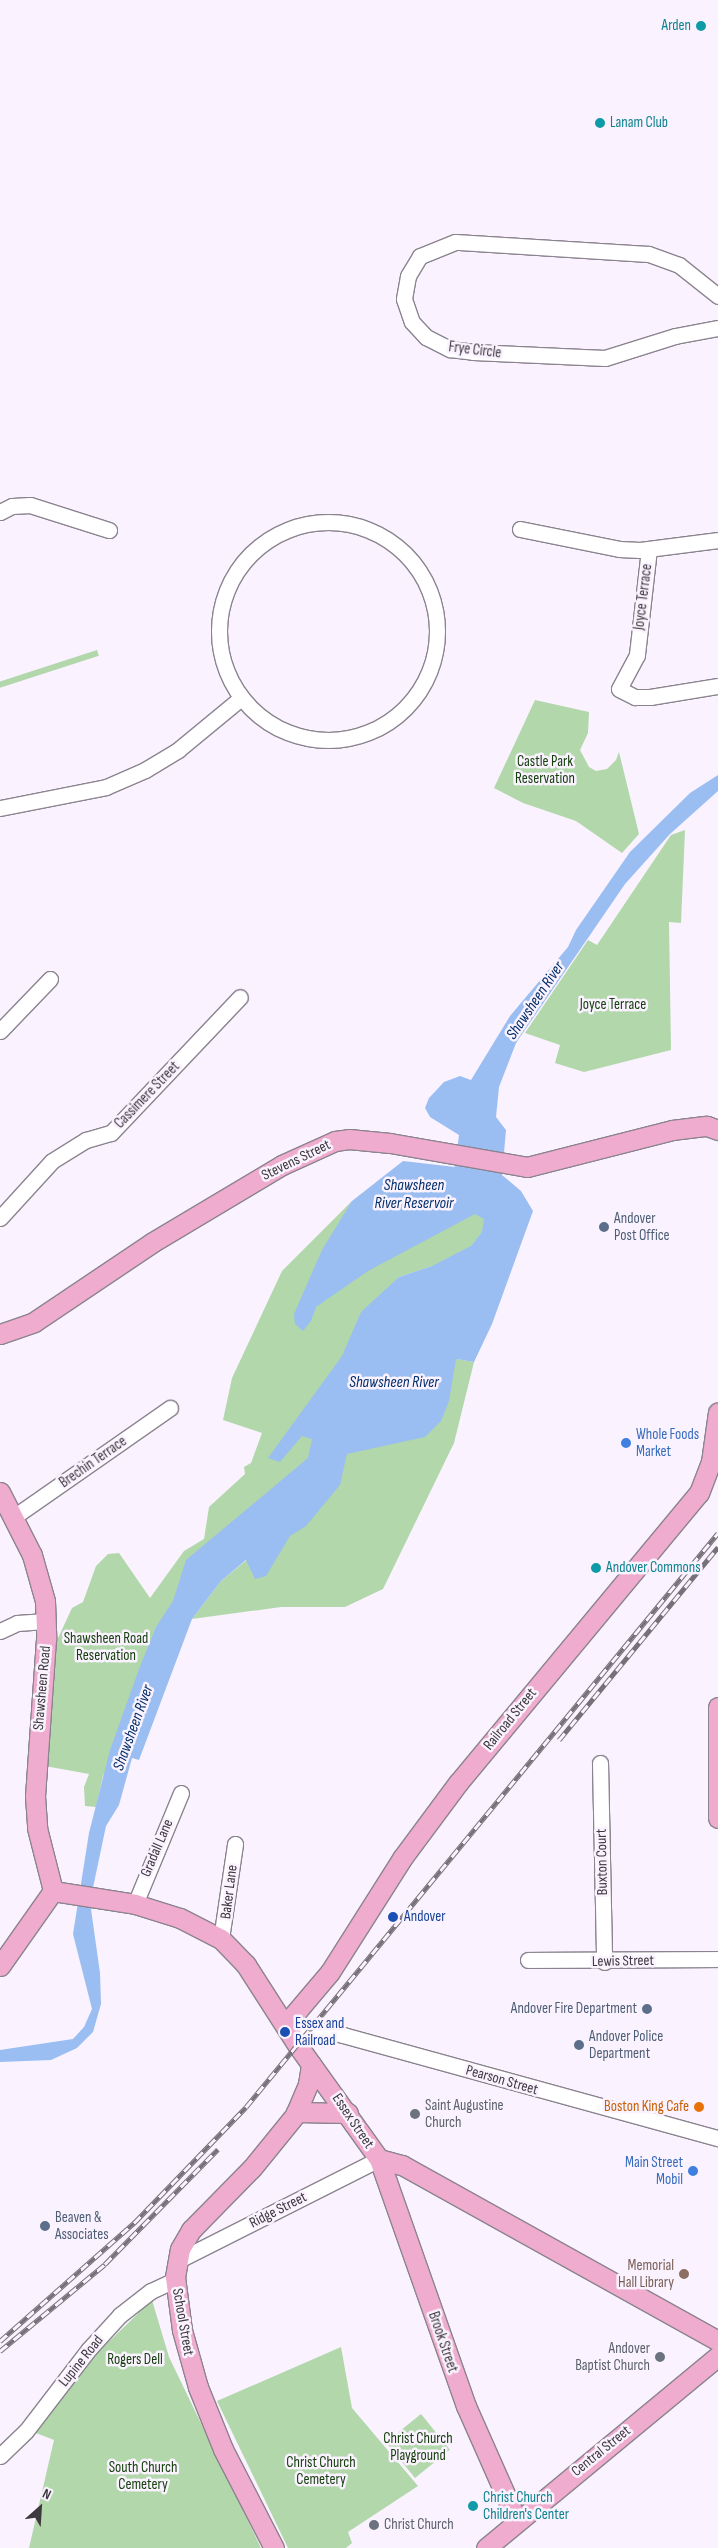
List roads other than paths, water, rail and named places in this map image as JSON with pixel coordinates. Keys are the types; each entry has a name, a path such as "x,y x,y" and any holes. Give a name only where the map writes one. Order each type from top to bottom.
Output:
{"main road":[{"name":"Stevens Street","path":"0,1334 34,1322 153,1242 282,1165 322,1145 349,1139 368,1140 528,1167 672,1130 714,1127"},
{"name":"Railroad Street","path":"286,2024 335,1965 403,1857 458,1783 699,1493 709,1467 718,1412"},
{"name":"Shawsheen Road","path":"0,1492 15,1516 40,1577 46,1621 35,1796 37,1828 61,1892"},
{"path":"718,1707 718,1818"},
{"name":"Essex Street","path":"61,1892 135,1904 199,1925 221,1939 246,1965 311,2064 348,2113 379,2159 402,2165 718,2341"},
{"path":"0,1966 61,1892"},
{"name":"School Street","path":"274,2548 223,2449 198,2387 182,2330 175,2280 177,2261 191,2230 252,2168 296,2112 308,2084 311,2064"},
{"path":"296,2112 348,2113"},
{"name":"Brook Street","path":"379,2159 466,2406 517,2521"},
{"name":"Central Street","path":"486,2548 718,2356"}],"street":[{"name":"Frye Circle","path":"718,296 679,265 648,254 455,242 420,256 411,269 404,299 409,317 417,330 442,346 458,351 605,358 675,336 718,328"},
{"path":"0,512 12,506 30,505 109,530"},
{"path":"342,523 359,527 390,542 414,566 427,588 435,612 436,646 429,671 418,694 394,718 380,727 348,739 314,740 281,730 260,716 241,698 222,660 219,617 229,584 243,563 261,545 291,528 308,524 342,523"},
{"path":"520,529 605,547 649,549 718,540"},
{"name":"Joyce Terrace","path":"649,549 636,655 619,689 635,697 650,697 718,686"},
{"path":"0,808 106,787 145,770 178,750 241,698"},
{"path":"0,1031 50,979"},
{"name":"Cassimere Street","path":"0,1218 52,1161 86,1140 111,1133 240,997"},
{"name":"Brechin Terrace","path":"15,1516 170,1408"},
{"path":"0,1631 17,1623 46,1621"},
{"name":"Buxton Court","path":"600,1763 604,1962"},
{"name":"Gradall Lane","path":"135,1904 181,1793"},
{"name":"Baker Lane","path":"221,1939 235,1844"},
{"name":"Lewis Street","path":"528,1960 604,1962 718,1959"},
{"name":"Pearson Street","path":"286,2024 343,2035 718,2138"},
{"name":"Ridge Street","path":"177,2261 379,2159"},
{"name":"Lupine Road","path":"0,2456 26,2431 89,2349 120,2315 151,2290 175,2280"}],"water":[{"name":"Shawsheen River","path":"718,775 718,791 670,834 625,884 516,1043 499,1087 496,1117 506,1130 502,1175 521,1191 533,1211 492,1324 474,1362 456,1359 449,1401 441,1421 425,1437 347,1454 340,1485 306,1526 290,1536 266,1576 255,1579 246,1560 221,1581 192,1619 139,1760 132,1758 119,1805 106,1826 90,1902 100,1973 101,2004 93,2032 77,2048 51,2060 0,2062 0,2050 73,2039 84,2027 92,2009 73,1934 89,1833 110,1750 156,1627 173,1601 186,1560 308,1458 312,1439 302,1436 280,1462 268,1458 342,1356 361,1312 399,1277 432,1266 471,1246 482,1232 484,1219 475,1214 368,1271 316,1307 311,1321 303,1331 295,1324 294,1314 322,1250 352,1201 403,1161 455,1167 459,1135 430,1117 425,1108 429,1098 444,1082 460,1076 471,1080 510,1016 568,947 576,930 630,852 690,793"}],"railway":[{"path":"0,2341 134,2223 246,2107 718,1533"},
{"path":"559,1740 718,1547"},
{"path":"0,2351 105,2264 218,2149"}],"place":[{"name":"Arden","path":"701,26"},
{"name":"Lanam Club","path":"600,123"},
{"name":"Andover Post Office","path":"604,1227"},
{"name":"Whole Foods Market","path":"626,1443"},
{"name":"Andover Commons","path":"596,1568"},
{"name":"Andover","path":"393,1917"},
{"name":"Andover Fire Department","path":"647,2009"},
{"name":"Essex and Railroad","path":"285,2032"},
{"name":"Andover Police Department","path":"579,2045"},
{"name":"Boston King Cafe","path":"699,2107"},
{"name":"Saint Augustine Church","path":"415,2114"},
{"name":"Main Street Mobil","path":"693,2171"},
{"name":"Beaven & Associates","path":"45,2226"},
{"name":"Memorial Hall Library","path":"684,2274"},
{"name":"Andover Baptist Church","path":"660,2357"},
{"name":"Christ Church Children's Center","path":"473,2506"},
{"name":"Christ Church","path":"374,2525"}],"park label":[{"name":"Castle Park Reservation","path":"545,770"},
{"name":"Shawsheen Road Reservation","path":"106,1646"},
{"name":"Rogers Dell","path":"135,2360"},
{"name":"Christ Church Playground","path":"418,2446"},
{"name":"Christ Church Cemetery","path":"321,2470"},
{"name":"South Church Cemetery","path":"143,2476"}],"water label":[{"name":"Shawsheen River Reservoir","path":"414,1195"}]}
